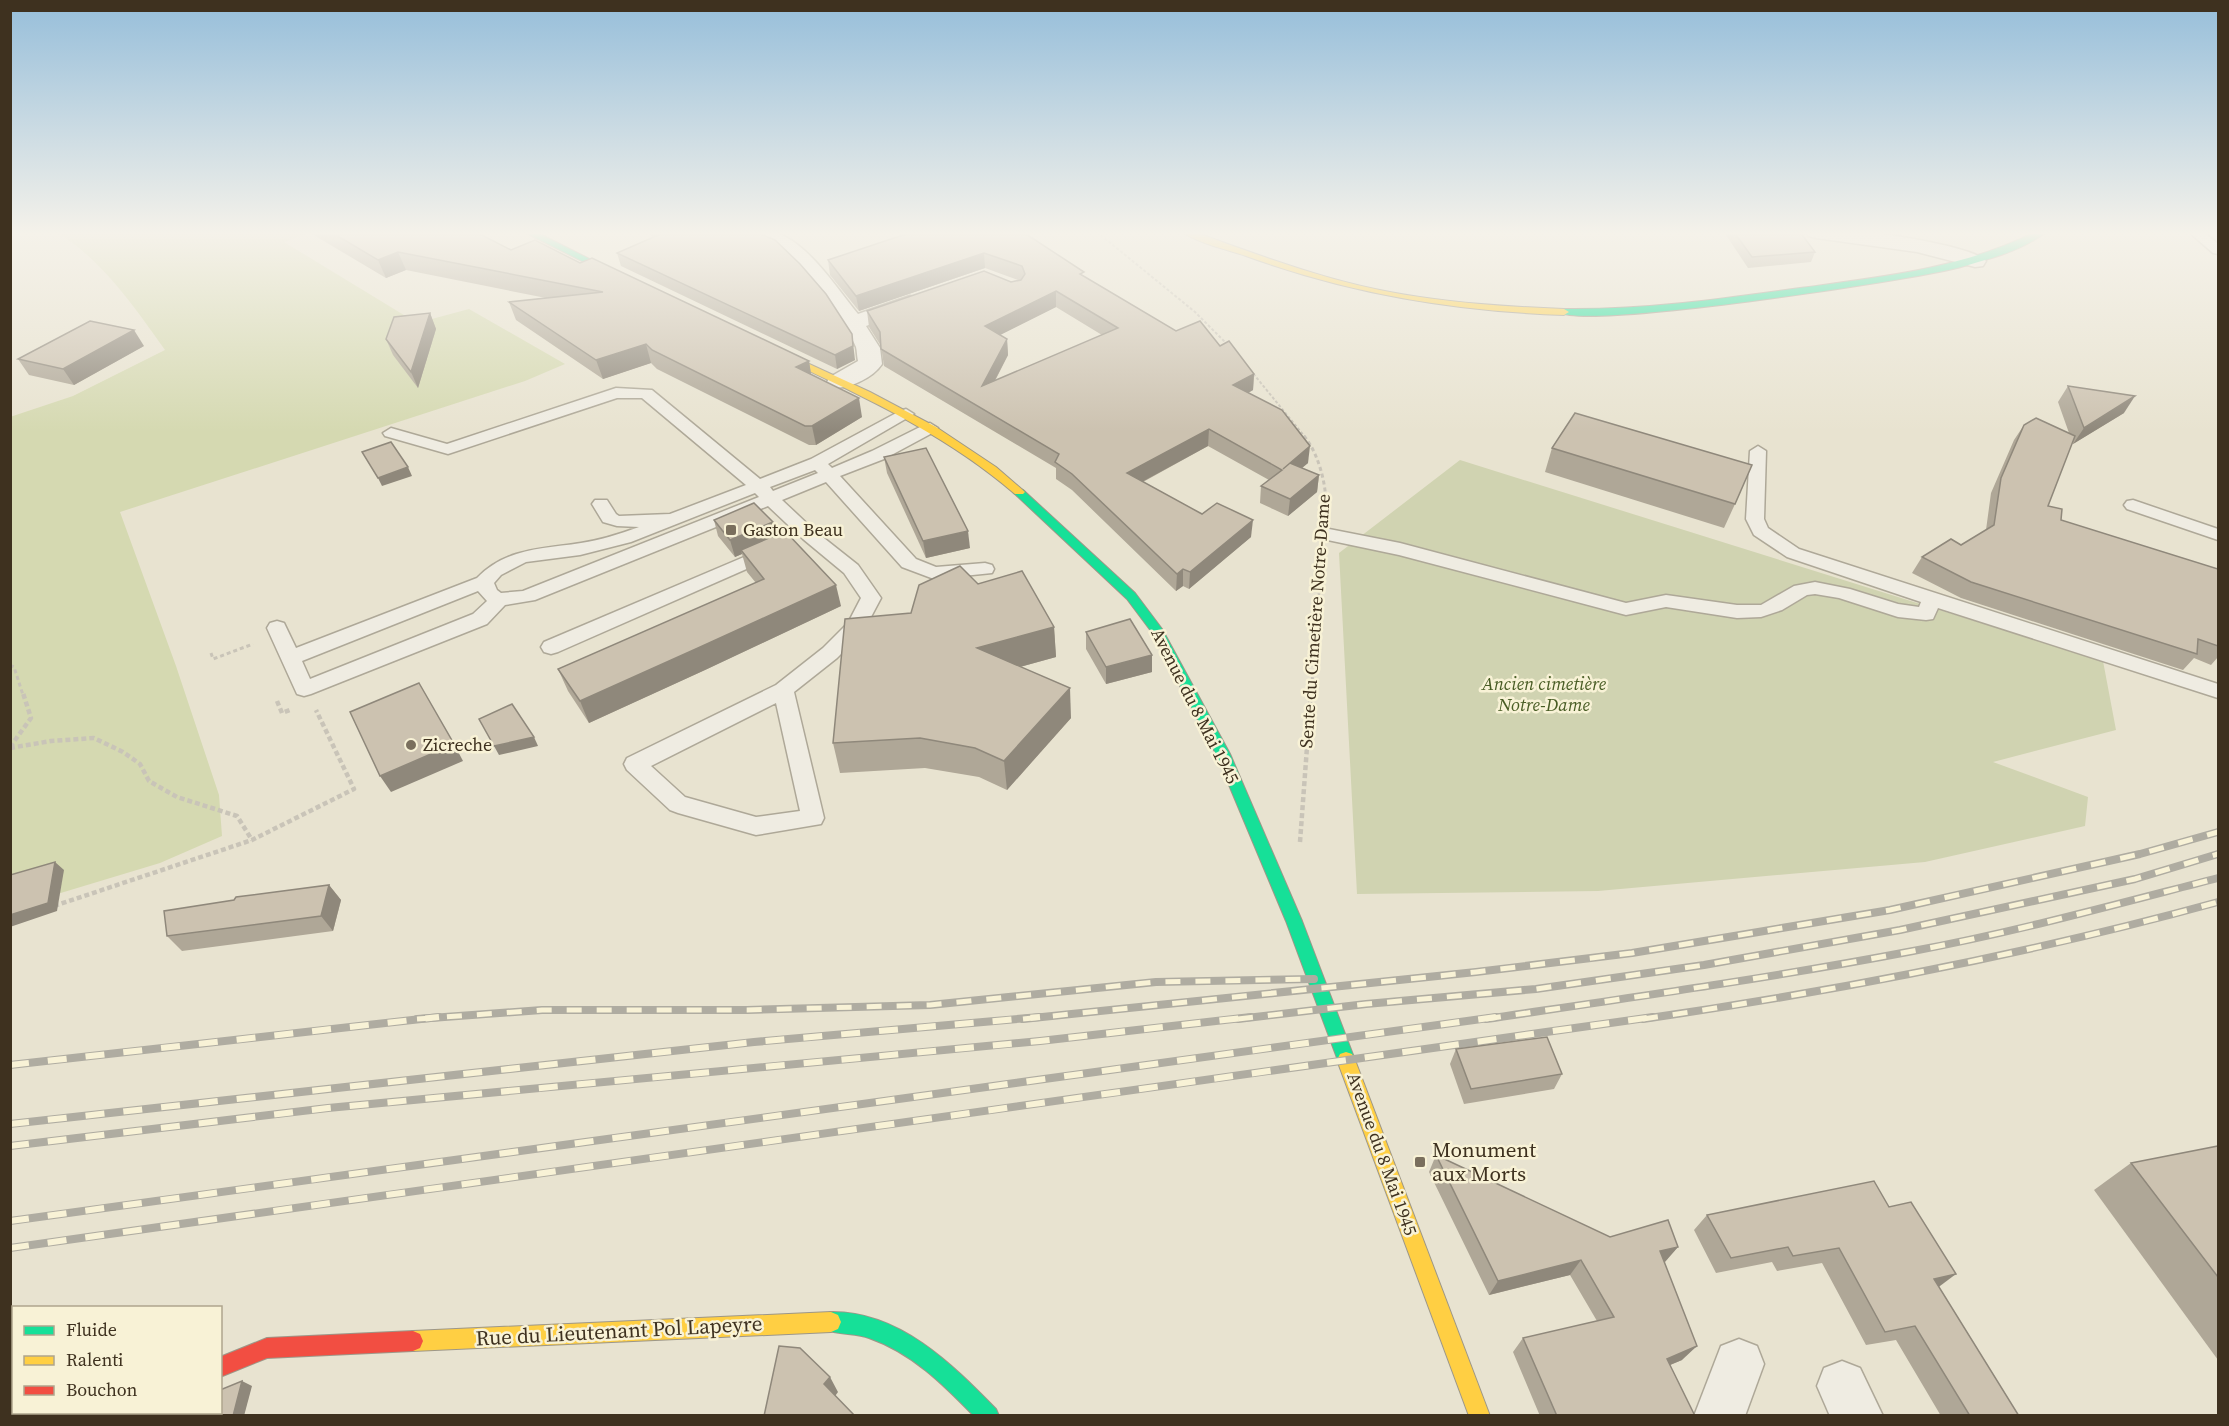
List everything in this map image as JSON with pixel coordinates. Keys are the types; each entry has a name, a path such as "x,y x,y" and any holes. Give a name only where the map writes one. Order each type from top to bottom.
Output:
{"street":[{"path":"833,299 853,323 868,348 870,364 839,382"},
{"path":"853,323 923,299"},
{"path":"1423,299 1457,305 1594,313 1655,311 1744,299"},
{"name":"Avenue du 8 Mai 1945","path":"753,340 906,414 1010,483 1131,596 1156,629 1223,754 1294,921 1480,1416"},
{"name":"Rue du Lieutenant Pol Lapeyre","path":"222,1366 267,1348 852,1320 906,1343 937,1364 989,1416"},
{"path":"1719,1416 1740,1364"}],"lane":[{"path":"391,433 448,449 616,393 646,393 764,491 809,535 850,569 871,598 856,627 830,652 783,690 635,764 678,804 756,826 813,818 783,690"},
{"path":"823,468 906,414"},
{"path":"289,658 484,582 493,571 524,555 594,547 656,528 673,519 764,491 823,468 878,455 930,428"},
{"path":"1758,452 1755,519 1760,531 1793,553 2218,691"},
{"path":"823,468 909,563 934,573 985,569"},
{"path":"484,582 485,590 491,596 514,599 528,596 673,539 764,491"},
{"path":"2133,505 2218,535"},
{"path":"603,508 609,518 617,521 640,522 673,519"},
{"path":"1324,534 1400,549 1626,609 1665,601 1734,611 1764,610 1777,606 1798,590 1811,587 1828,589 1905,614 1926,614 1932,599"},
{"path":"551,647 809,535"},
{"path":"277,628 304,689 480,620 501,599"}],"path":[{"path":"1179,299 1236,354"},
{"name":"Sente du Cimetière Notre-Dame","path":"1244,362 1311,445 1327,494 1299,850"},
{"path":"211,652 213,659 252,643 256,651"},
{"path":"10,665 14,667 31,718 10,748"},
{"path":"276,700 282,713 292,709"},
{"path":"44,909 252,840 354,789 311,701"},
{"path":"10,748 51,741 94,738 123,752 140,764 149,781 177,797 237,816 252,840"}],"green space":[{"path":"127,299 377,299 417,323 469,309 565,364 525,381 120,512 176,666 219,795 222,836 160,863 11,908 10,417 73,396 165,350"},
{"name":"Ancien cimetière Notre-Dame","path":"1460,460 2103,661 2116,730 1993,762 2088,797 2085,826 1925,862 1598,891 1357,894 1339,553"}],"building":[{"path":"541,299 677,299 809,361 796,367 859,398 812,426 805,426 652,350 646,344 596,360 509,302"},
{"path":"714,299 829,299 852,334 853,346 835,355"},
{"path":"903,299 1041,299 985,326 1007,339 982,386 1118,328 1069,299 1121,299 1176,331 1200,321 1220,346 1229,341 1254,374 1233,385 1282,410 1310,446 1290,463 1319,475 1290,499 1261,486 1282,470 1209,429 1127,473 1202,514 1217,503 1253,520 1190,572 1183,569 1177,574 1072,474 1055,462 1059,454 881,349 880,332 867,311"},
{"path":"430,313 411,372 386,339 394,317"},
{"path":"90,321 134,330 63,369 18,359"},
{"path":"2068,386 2135,396 2084,428"},
{"path":"1575,413 1752,465 1735,504 1552,448"},
{"path":"2036,418 2075,436 2048,506 2062,509 2061,520 2218,569 2218,646 2198,639 2197,654 1971,582 1922,557 1951,539 1961,545 1994,525 2001,478 2024,425"},
{"path":"391,442 408,467 378,478 362,452"},
{"path":"926,448 968,531 923,541 884,457"},
{"path":"754,503 773,522 730,540 714,520"},
{"path":"785,531 836,585 580,701 558,669 764,579 741,550"},
{"path":"960,566 978,584 1022,571 1054,627 977,648 1070,688 1004,761 975,748 920,738 833,743 845,619 911,613 919,585"},
{"path":"1130,619 1152,655 1106,667 1086,632"},
{"name":"Zicreche","path":"419,683 454,744 380,776 350,712"},
{"name":"Zicreche","path":"512,704 534,737 494,746 479,719"},
{"path":"55,862 48,903 10,915 10,875"},
{"path":"329,885 321,916 167,936 164,911 234,900 236,897"},
{"path":"1547,1037 1562,1074 1471,1089 1456,1049"},
{"path":"2218,1146 2218,1277 2131,1163"},
{"path":"1436,1155 1610,1237 1668,1220 1678,1247 1660,1251 1697,1346 1667,1359 1695,1416 1557,1416 1523,1338 1614,1317 1581,1260 1498,1281"},
{"path":"1874,1181 1889,1207 1911,1202 1956,1274 1934,1279 2019,1416 1970,1416 1915,1326 1885,1332 1839,1248 1793,1256 1788,1247 1731,1258 1707,1215"},
{"path":"779,1346 800,1348 830,1377 824,1384 855,1416 764,1416"},
{"path":"242,1381 233,1416 180,1416 180,1414 222,1414 222,1389"}],"railway":[{"path":"1023,1019 1476,972 1632,953 1890,910 2140,854 2218,832"},
{"path":"1238,1019 1366,1004 1536,989 1704,965 1900,930 2135,879 2218,854"},
{"path":"1486,1019 1753,979 1913,951 2104,908 2218,878"},
{"path":"1643,1019 1932,970 2076,938 2218,902"},
{"path":"429,1018 542,1010 747,1010 930,1005 1156,982 1314,979"},
{"path":"429,1018 439,1017"},
{"path":"10,1124 754,1042 1040,1017"},
{"path":"10,1146 328,1108 1040,1041 1251,1017"},
{"path":"10,1221 1496,1017"},
{"path":"10,1248 1653,1017"},
{"path":"10,1065 429,1018"},
{"path":"417,1019 429,1018"}],"traffic: fast":[{"path":"1564,312 1624,312 1744,299"},
{"path":"1019,492 1131,596 1156,629 1223,754 1294,921 1346,1060"},
{"path":"831,1322 867,1327 913,1348 964,1390 989,1416"},
{"path":"102,1416 106,1414"}],"traffic: slow":[{"path":"1419,299 1506,309 1564,312"},
{"path":"768,348 866,394 932,429 963,448 1019,492"},
{"path":"1346,1060 1480,1416"},
{"path":"413,1341 831,1322"}],"traffic: jam":[{"path":"222,1366 267,1348 413,1341"}],"place":[{"name":"Gaston Beau","path":"731,530"},
{"name":"Zicreche","path":"411,745"},
{"name":"Monument aux Morts","path":"1420,1162"}]}
